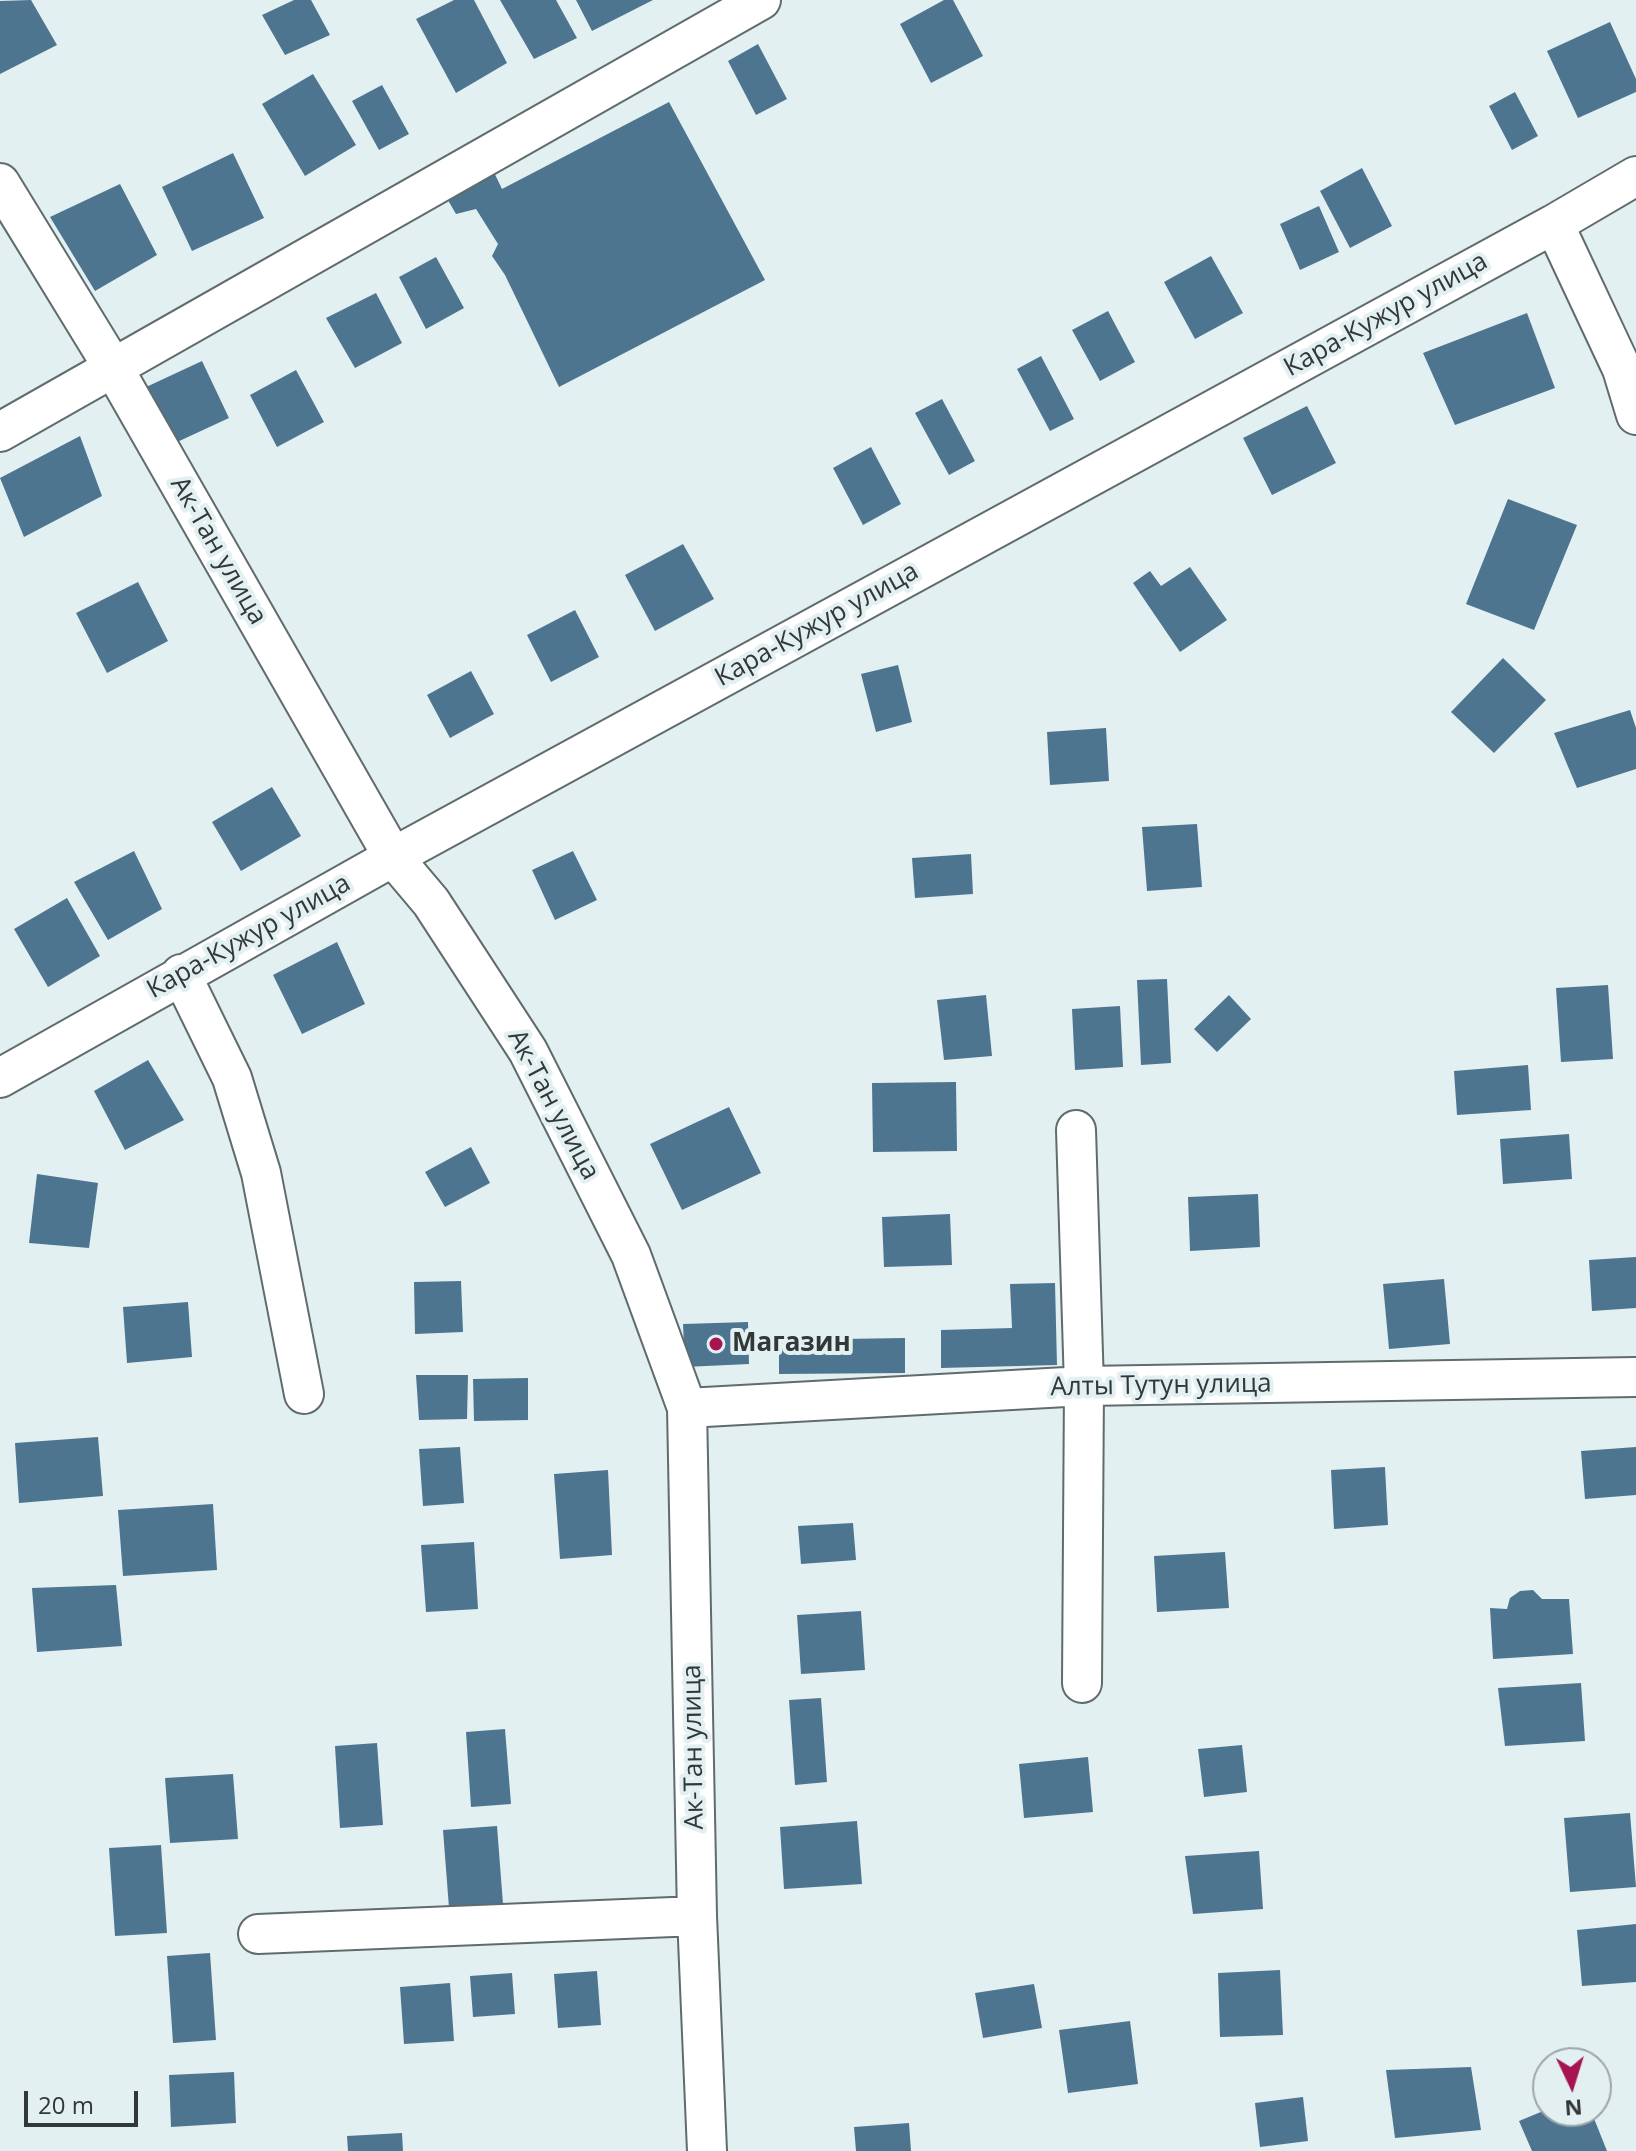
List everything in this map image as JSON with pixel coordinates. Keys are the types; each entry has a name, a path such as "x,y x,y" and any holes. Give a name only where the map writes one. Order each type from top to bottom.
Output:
{"street":[{"path":"0,432 761,0"},
{"name":"Кара-Кужур улица","path":"0,1078 393,857 1554,224 1636,176"},
{"name":"Ак-Тан улица","path":"0,183 114,369 393,857 431,902 528,1051 631,1255 687,1408 697,1916 707,2151"},
{"path":"1554,224 1622,369 1636,415"},
{"path":"181,974 232,1078 261,1173 304,1394"},
{"path":"1076,1130 1084,1386 1082,1683"},
{"name":"Алты Тутун улица","path":"687,1408 1084,1386 1636,1377"},
{"path":"258,1934 697,1916"}],"building":[{"path":"31,0 57,45 0,74 0,1"},
{"path":"294,0 311,0 330,35 285,55 262,15"},
{"path":"454,0 474,0 507,63 456,93 416,19"},
{"path":"500,0 556,0 577,38 534,59"},
{"path":"576,0 653,0 592,31"},
{"path":"944,0 953,0 983,56 931,83 900,24"},
{"path":"1610,22 1636,79 1636,92 1578,118 1547,51"},
{"path":"758,44 787,99 756,115 728,61"},
{"path":"313,74 356,145 305,176 262,104"},
{"path":"382,85 409,134 379,150 352,101"},
{"path":"1515,92 1538,136 1512,150 1489,106"},
{"path":"669,102 765,280 559,387 505,275 492,256 498,244 476,209 456,214 442,190 490,164 502,189"},
{"path":"233,153 264,218 192,251 162,187"},
{"path":"1362,168 1392,226 1350,248 1320,191"},
{"path":"120,184 157,255 95,291 50,217"},
{"path":"1319,206 1339,252 1300,270 1280,224"},
{"path":"1211,256 1243,313 1195,339 1164,282"},
{"path":"436,257 464,308 426,329 399,277"},
{"path":"376,293 402,343 355,368 326,318"},
{"path":"1108,311 1135,362 1100,381 1072,330"},
{"path":"1527,313 1555,388 1455,425 1423,353"},
{"path":"1041,356 1074,419 1050,431 1017,369"},
{"path":"202,361 229,418 175,443 144,388"},
{"path":"296,370 324,422 277,447 250,395"},
{"path":"942,399 975,461 949,475 915,413"},
{"path":"1307,406 1336,463 1272,495 1243,438"},
{"path":"80,436 102,496 24,537 0,478"},
{"path":"871,447 901,504 863,525 833,468"},
{"path":"1508,499 1577,525 1534,630 1466,604"},
{"path":"683,544 714,599 655,631 625,575"},
{"path":"1190,567 1227,620 1180,652 1133,583 1150,571 1161,586"},
{"path":"138,582 168,641 107,673 76,613"},
{"path":"575,610 599,657 551,682 527,635"},
{"path":"1503,658 1546,700 1494,753 1451,712"},
{"path":"898,665 912,722 876,732 861,674"},
{"path":"471,671 494,714 450,738 427,695"},
{"path":"1630,710 1636,728 1636,769 1577,788 1554,733"},
{"path":"1106,728 1109,781 1050,785 1047,732"},
{"path":"272,787 301,836 241,871 212,822"},
{"path":"1197,824 1202,887 1147,891 1142,827"},
{"path":"134,851 162,909 108,940 74,882"},
{"path":"573,851 597,900 555,920 532,870"},
{"path":"971,854 973,894 915,898 912,858"},
{"path":"67,898 100,956 48,987 14,929"},
{"path":"337,942 365,1004 302,1034 273,975"},
{"path":"1167,979 1171,1063 1141,1065 1137,980"},
{"path":"1608,985 1613,1059 1561,1062 1556,988"},
{"path":"986,995 992,1056 944,1060 937,1000"},
{"path":"1229,995 1251,1019 1217,1052 1194,1029"},
{"path":"1120,1006 1123,1067 1075,1070 1072,1009"},
{"path":"148,1060 184,1120 125,1150 94,1091"},
{"path":"1528,1065 1531,1110 1457,1115 1454,1071"},
{"path":"956,1082 957,1151 873,1152 872,1083"},
{"path":"729,1107 761,1173 682,1210 650,1144"},
{"path":"1569,1134 1572,1179 1503,1184 1500,1139"},
{"path":"471,1147 490,1183 445,1207 425,1172"},
{"path":"37,1174 98,1183 89,1248 29,1243"},
{"path":"1258,1194 1260,1247 1190,1251 1188,1197"},
{"path":"950,1214 952,1265 884,1267 882,1217"},
{"path":"1636,1257 1636,1308 1592,1311 1589,1260"},
{"path":"1444,1279 1450,1344 1389,1349 1383,1284"},
{"path":"461,1281 463,1332 415,1334 414,1282"},
{"path":"1055,1283 1057,1365 941,1368 941,1330 1012,1328 1010,1284"},
{"path":"188,1302 192,1357 127,1363 123,1307"},
{"name":"Магазин","path":"748,1322 749,1364 685,1367 683,1324"},
{"path":"905,1338 905,1373 779,1374 779,1340"},
{"path":"416,1375 468,1375 467,1419 419,1420"},
{"path":"528,1378 528,1420 474,1421 473,1379"},
{"path":"98,1437 103,1496 19,1503 15,1443"},
{"path":"460,1447 464,1503 423,1506 419,1449"},
{"path":"1636,1447 1636,1495 1585,1499 1581,1451"},
{"path":"1385,1467 1388,1525 1334,1529 1331,1470"},
{"path":"608,1470 612,1555 560,1559 554,1474"},
{"path":"213,1504 217,1570 123,1576 118,1510"},
{"path":"853,1523 856,1560 801,1564 798,1526"},
{"path":"474,1542 478,1609 426,1612 421,1545"},
{"path":"1225,1552 1229,1608 1157,1612 1154,1556"},
{"path":"116,1585 122,1646 37,1652 32,1588"},
{"path":"1533,1590 1542,1599 1569,1599 1573,1654 1493,1659 1490,1608 1507,1609 1510,1598 1520,1591"},
{"path":"861,1611 865,1670 801,1674 797,1615"},
{"path":"1581,1683 1585,1741 1505,1746 1498,1688"},
{"path":"821,1698 827,1782 795,1785 789,1700"},
{"path":"505,1729 511,1804 471,1807 466,1732"},
{"path":"377,1743 383,1825 340,1828 335,1746"},
{"path":"1242,1745 1247,1792 1204,1797 1198,1749"},
{"path":"1088,1757 1093,1812 1024,1818 1019,1764"},
{"path":"233,1774 238,1839 170,1843 165,1778"},
{"path":"1630,1813 1636,1887 1570,1892 1564,1818"},
{"path":"857,1821 862,1884 784,1889 780,1827"},
{"path":"497,1826 503,1904 449,1908 443,1830"},
{"path":"161,1845 167,1933 115,1936 109,1848"},
{"path":"1259,1851 1263,1909 1193,1914 1185,1856"},
{"path":"1636,1924 1636,1982 1582,1986 1577,1930"},
{"path":"210,1953 216,2040 173,2043 167,1956"},
{"path":"1280,1970 1283,2035 1220,2037 1218,1973"},
{"path":"597,1971 601,2025 558,2028 554,1974"},
{"path":"512,1973 515,2014 473,2017 470,1976"},
{"path":"450,1983 454,2041 404,2044 400,1987"},
{"path":"1034,1984 1042,2028 983,2038 975,1993"},
{"path":"1130,2021 1138,2084 1068,2093 1059,2030"},
{"path":"1471,2067 1481,2130 1395,2138 1386,2070"},
{"path":"234,2072 236,2123 171,2127 169,2075"},
{"path":"1303,2097 1308,2141 1260,2147 1255,2103"},
{"path":"1532,2116 1532,2127 1597,2127 1607,2151 1532,2151 1519,2121"},
{"path":"909,2123 911,2151 856,2151 854,2127"},
{"path":"402,2133 403,2151 348,2151 347,2136"}],"place":[{"name":"Магазин","path":"716,1344"}]}
